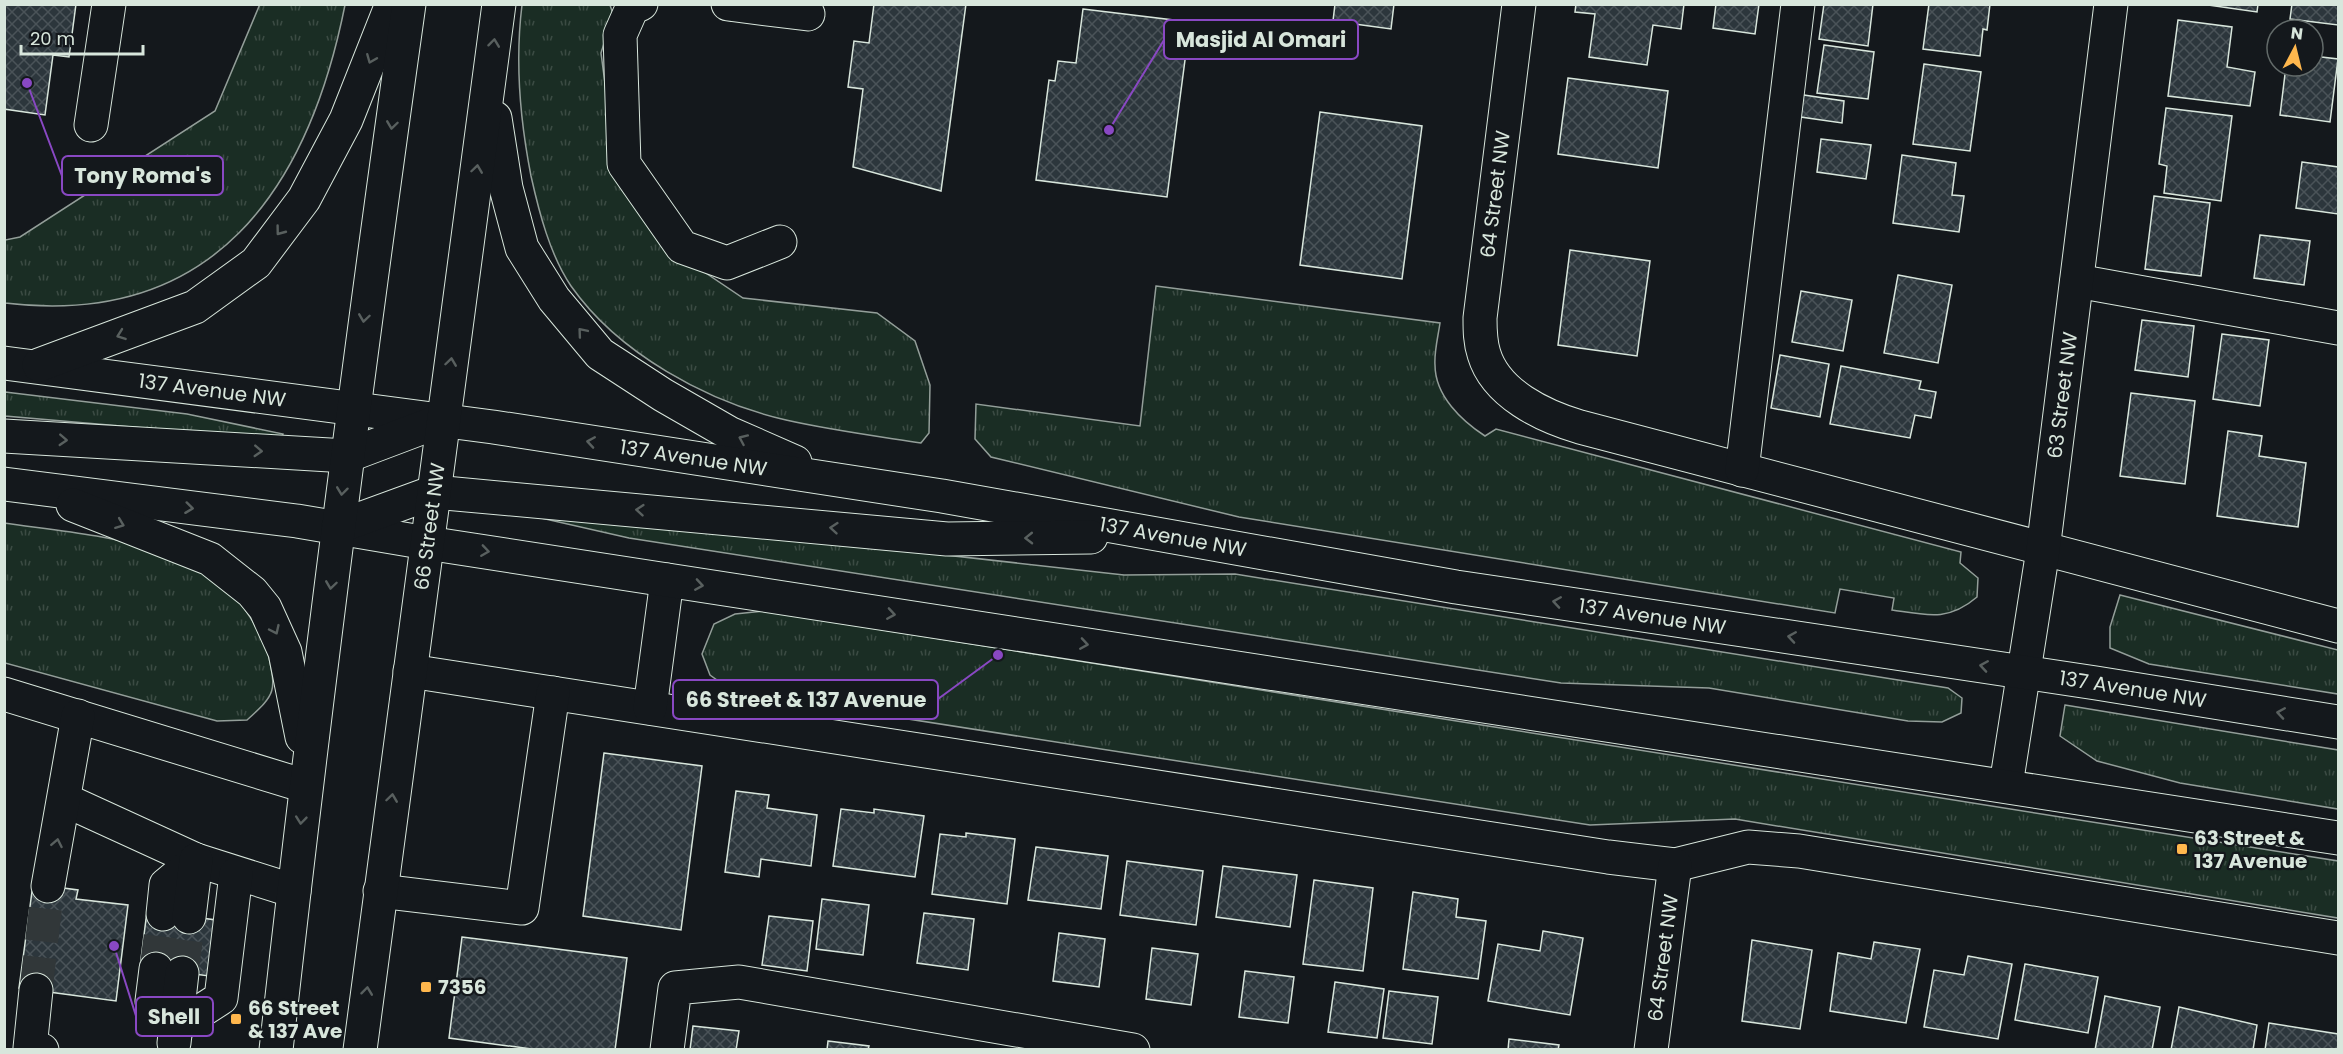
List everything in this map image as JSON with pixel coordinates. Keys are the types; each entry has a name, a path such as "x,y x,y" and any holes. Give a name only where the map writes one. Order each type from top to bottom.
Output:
{"main road":[{"path":"90,125 109,4"},
{"path":"19,365 195,307 256,263 304,199 346,120 392,4"},
{"path":"276,1050 306,774 351,410 409,4"},
{"name":"66 Street NW","path":"360,1050 499,4"},
{"path":"641,4 632,8 620,35 624,164 682,248 727,262 780,243"},
{"path":"728,4 808,14"},
{"name":"64 Street NW","path":"1519,4 1480,318 1484,356 1498,379 1523,401 1558,420 1742,470"},
{"path":"1798,4 1742,470 2338,626"},
{"name":"63 Street NW","path":"2006,785 2043,550 2111,4"},
{"path":"489,82 506,188 522,248 554,299 600,354 663,395 729,433 835,480"},
{"path":"2077,281 2338,328"},
{"name":"137 Avenue NW","path":"19,365 351,410 444,420 835,480 1456,586 2338,722"},
{"path":"4,436 347,456 444,420"},
{"path":"16,486 338,527 427,543 2338,838"},
{"path":"16,486 210,558 252,592 265,608 285,652 306,774"},
{"path":"338,527 434,492 947,539 1171,537"},
{"path":"650,708 667,580"},
{"path":"410,671 1675,866 1748,847 1799,851 2338,938"},
{"path":"380,891 522,908 553,693"},
{"path":"4,694 78,716 306,774"},
{"path":"48,886 78,716"},
{"path":"65,800 196,860 294,891"},
{"path":"176,915 166,885 196,860"},
{"name":"64 Street NW","path":"1651,1050 1675,866"},
{"path":"169,971 152,1001 175,1038 221,998 236,874"},
{"path":"667,1050 675,988 739,982 1133,1050"},
{"path":"36,990 36,1049"}],"green space":[{"path":"260,4 345,5 328,72 306,133 276,187 239,233 194,268 141,293 78,305 5,303 5,240 20,237 215,111"},
{"path":"522,5 610,5 613,14 601,53 617,175 691,263 743,298 877,313 915,341 930,385 929,433 921,443 786,420 726,401 666,371 639,353 613,333 590,310 571,286 557,261 531,176 520,90 519,47"},
{"path":"1156,286 1440,323 1435,360 1436,376 1440,387 1459,415 1485,436 1496,429 1961,552 1960,563 1978,578 1977,597 1956,610 1926,615 1892,610 1894,598 1840,589 1835,613 1239,517 991,457 975,439 976,404 1140,426"},
{"path":"5,392 187,414 283,434 281,440 5,416"},
{"path":"501,509 651,522 1124,575 1235,574 1948,688 1962,698 1961,713 1942,722 1908,721 1709,688 1561,683 629,538"},
{"path":"4,523 107,538 142,546 175,557 205,573 231,593 264,640 273,684 269,697 247,720 217,721 5,663"},
{"path":"2120,595 2338,650 2338,694 2149,664 2110,648 2110,627"},
{"path":"764,611 2338,861 2338,918 1735,819 1590,825 734,692 710,675 702,654 714,624 735,614"},
{"path":"2065,705 2338,750 2338,809 2180,783 2097,761 2060,736"}],"building":[{"path":"4,4 76,4 69,57 53,55 45,115 4,109"},
{"path":"874,4 966,4 941,191 853,167 863,89 848,87 854,41 869,43"},
{"path":"1335,4 1394,4 1391,29 1333,21"},
{"path":"1576,4 1684,4 1681,29 1653,25 1647,65 1589,57 1595,14 1575,12"},
{"path":"1716,4 1759,4 1755,34 1713,28"},
{"path":"1824,4 1873,4 1868,46 1819,39"},
{"path":"1929,4 1990,4 1987,30 1983,29 1980,56 1923,49"},
{"path":"2201,4 2258,4 2257,12"},
{"path":"2292,4 2338,4 2338,25 2325,23 2325,18 2290,18"},
{"path":"1083,9 1190,22 1167,197 1036,180 1049,80 1055,81 1058,61 1076,63"},
{"path":"2178,20 2232,27 2227,67 2255,72 2250,106 2168,96"},
{"path":"1824,45 1874,52 1868,99 1817,93"},
{"path":"2325,57 2338,59 2330,122 2280,115 2285,78 2325,78"},
{"path":"1924,64 1981,72 1970,151 1913,144"},
{"path":"1568,78 1668,91 1658,168 1558,154"},
{"path":"1797,94 1844,101 1842,123 1794,116"},
{"path":"2166,108 2232,116 2221,201 2164,193 2167,166 2159,164"},
{"path":"1320,112 1422,126 1402,279 1300,265"},
{"path":"1821,139 1871,145 1866,179 1817,172"},
{"path":"1902,155 1956,163 1952,195 1964,196 1959,232 1893,223"},
{"path":"2302,162 2338,167 2338,214 2296,208"},
{"path":"2154,196 2210,203 2201,276 2145,269"},
{"path":"2260,235 2310,241 2304,285 2254,278"},
{"path":"1570,250 1650,261 1637,356 1558,345"},
{"path":"1898,275 1952,285 1938,363 1884,353"},
{"path":"1801,291 1852,300 1843,351 1792,342"},
{"path":"2142,320 2194,326 2188,377 2135,370"},
{"path":"2222,334 2269,340 2260,406 2213,399"},
{"path":"1780,355 1829,364 1820,417 1771,408"},
{"path":"1841,366 1921,381 1919,389 1936,392 1931,418 1915,415 1910,438 1830,424"},
{"path":"2131,393 2195,401 2185,484 2120,476"},
{"path":"2228,431 2262,436 2259,456 2306,463 2298,527 2217,516"},
{"path":"604,753 702,766 681,930 583,916"},
{"path":"736,791 769,795 767,808 817,815 811,866 761,859 759,877 725,872"},
{"path":"841,809 874,813 874,809 924,816 915,877 833,866"},
{"path":"966,833 1015,839 1007,904 932,894 940,834 966,837"},
{"path":"1036,847 1108,856 1101,909 1028,900"},
{"path":"1127,861 1203,871 1196,925 1120,915"},
{"path":"1223,866 1297,875 1290,927 1216,917"},
{"path":"1314,880 1373,888 1363,971 1303,964"},
{"path":"33,884 78,890 76,899 128,905 116,1001 19,988"},
{"path":"1413,892 1458,899 1456,917 1486,921 1478,979 1403,969"},
{"path":"822,899 869,905 863,955 816,949"},
{"path":"147,911 224,921 217,977 140,967"},
{"path":"924,913 974,919 968,970 917,963"},
{"path":"769,916 813,921 807,971 762,965"},
{"path":"1543,931 1583,938 1570,1015 1488,1001 1498,944 1540,951"},
{"path":"1059,933 1105,939 1099,987 1053,981"},
{"path":"462,937 627,958 615,1050 539,1050 449,1038"},
{"path":"1752,940 1812,950 1800,1029 1742,1021"},
{"path":"1874,942 1920,949 1906,1023 1830,1011 1838,953 1871,959"},
{"path":"1152,948 1198,954 1191,1005 1146,999"},
{"path":"1968,956 2012,964 1998,1039 1924,1027 1934,970 1964,975"},
{"path":"2025,964 2098,977 2088,1033 2015,1020"},
{"path":"1245,971 1294,977 1288,1023 1239,1017"},
{"path":"1335,982 1384,989 1377,1038 1328,1032"},
{"path":"1389,991 1438,997 1432,1044 1383,1038"},
{"path":"2105,996 2160,1007 2152,1050 2095,1050"},
{"path":"2179,1007 2257,1025 2253,1050 2171,1050"},
{"path":"2269,1023 2338,1034 2338,1050 2265,1050"},
{"path":"693,1026 739,1031 736,1050 690,1050"},
{"path":"1509,1039 1559,1045 1558,1050 1508,1050"},
{"path":"828,1041 869,1046 868,1050 827,1050"}],"tunnel":[{"path":"36,990 48,886"},
{"path":"156,969 163,914"},
{"path":"182,973 189,917"}],"place":[{"name":"Tony Roma's","path":"27,83"},
{"name":"Masjid Al Omari","path":"1109,130"},
{"name":"66 Street & 137 Avenue","path":"998,655"},
{"name":"63 Street & 137 Avenue","path":"2182,849"},
{"name":"Shell","path":"114,946"},
{"name":"7356","path":"426,987"},
{"name":"66 Street & 137 Ave","path":"236,1019"}]}
